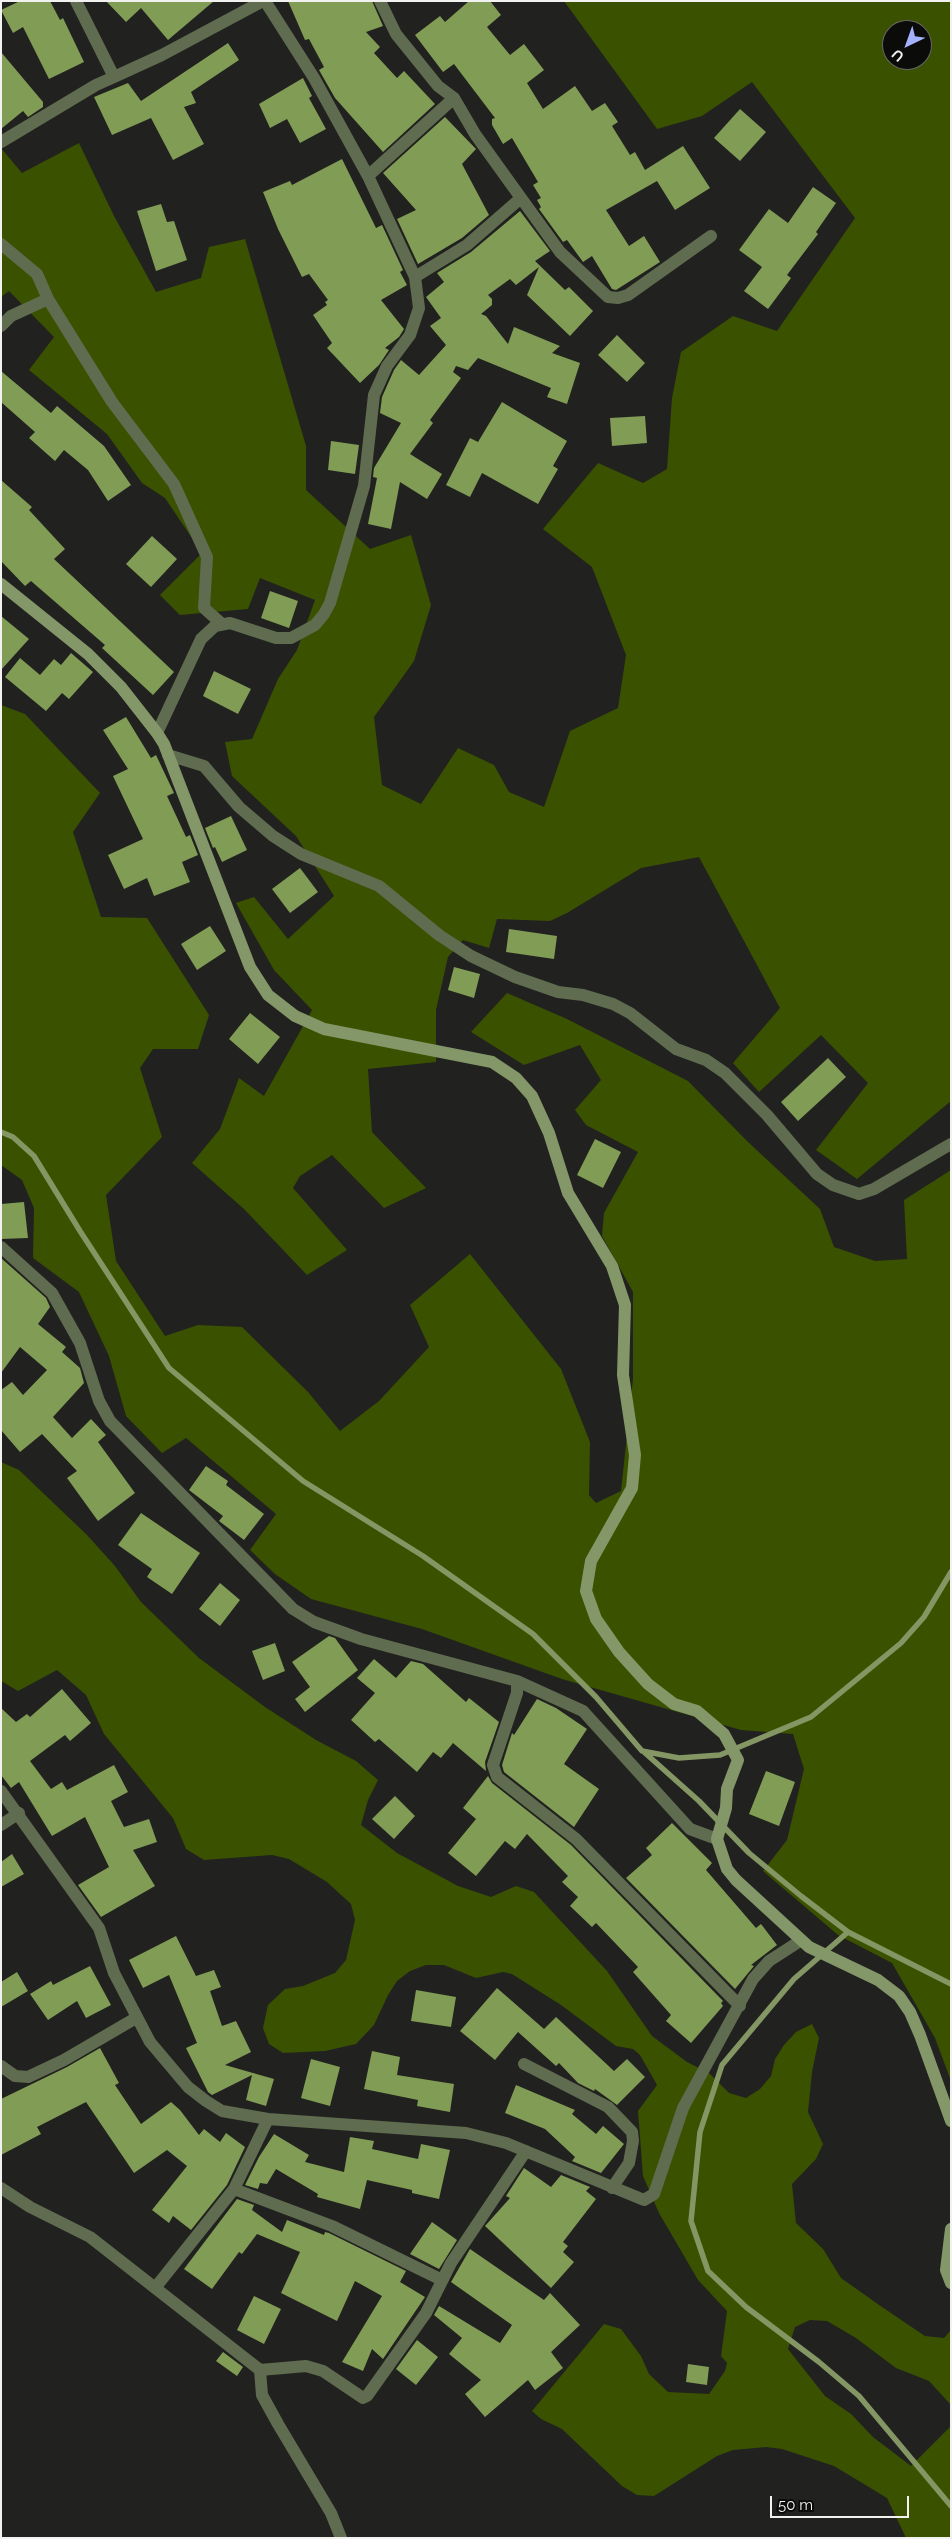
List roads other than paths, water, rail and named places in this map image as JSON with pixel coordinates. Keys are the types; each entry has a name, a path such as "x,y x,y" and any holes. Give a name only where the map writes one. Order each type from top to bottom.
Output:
{"street":[{"path":"76,1 114,77"},
{"path":"1,142 80,94 162,55 264,1 314,78 368,176 415,277 418,302 417,318 410,336 387,366 374,395 364,486 330,603 324,614 314,625 291,638 276,638 230,623 215,626 201,639 180,689 157,733"},
{"path":"380,1 396,34 438,86 454,98 475,134 560,252 608,297 618,298 628,295 710,236"},
{"path":"368,176 454,98"},
{"path":"415,277 467,244 521,198"},
{"path":"1,244 37,274 48,299 112,402 174,484 207,557 204,608 222,624"},
{"path":"1,326 11,316 48,299"},
{"path":"1,584 88,654 121,687 157,733 168,755 250,967 268,995 295,1016 324,1029 492,1062 516,1078 532,1096 549,1133 568,1194 612,1266 625,1304 623,1375 635,1455 632,1488 591,1561 586,1591 596,1619 619,1652 648,1684 674,1704 696,1711 724,1734 738,1760 727,1789 726,1808 717,1839 727,1869 736,1880 805,1944 878,1980 899,1996 910,2012 920,2035 951,2121"},
{"path":"168,755 204,766 239,807 273,836 302,854 379,886 439,935 471,956 515,977 540,986 613,1004 630,1013 676,1049 706,1060 725,1072 767,1115 817,1174 833,1186 859,1194 874,1189 951,1144"},
{"path":"1,1247 52,1293 80,1343 98,1401 110,1421 293,1609 314,1622 361,1639 517,1681 583,1711 690,1829 717,1839"},
{"path":"517,1681 516,1693 493,1765 498,1777 576,1839 740,2006"},
{"path":"1,1790 99,1928 114,1973 150,2042 174,2072 206,2101 222,2111 268,2120 466,2132 506,2143 644,2200 654,2194 683,2108 753,1979 769,1961 805,1944"},
{"path":"1,1825 19,1813"},
{"path":"4,2073 28,2077 64,2060 136,2018"},
{"path":"524,2064 608,2107 632,2132 633,2140 629,2163 612,2188"},
{"path":"155,2288 234,2189 268,2120"},
{"path":"1,2188 30,2207 90,2237 260,2370 306,2366 323,2371 361,2397 365,2397 426,2313 442,2280 471,2232 526,2152"},
{"path":"234,2189 332,2226 442,2280"},
{"path":"951,2229 946,2270 951,2283"},
{"path":"260,2370 262,2395 331,2513 341,2538"}],"waterway":[{"path":"1,1132 13,1137 34,1156 169,1368 303,1481 423,1556 533,1634 596,1697 642,1751 679,1758 720,1755 811,1717 901,1643 924,1617 951,1572"},
{"path":"644,1752 699,1801 749,1853 848,1932 951,1984"},
{"path":"848,1932 794,1979 722,2065 700,2132 691,2221 708,2271 746,2307 819,2362 859,2396 951,2506"}]}
